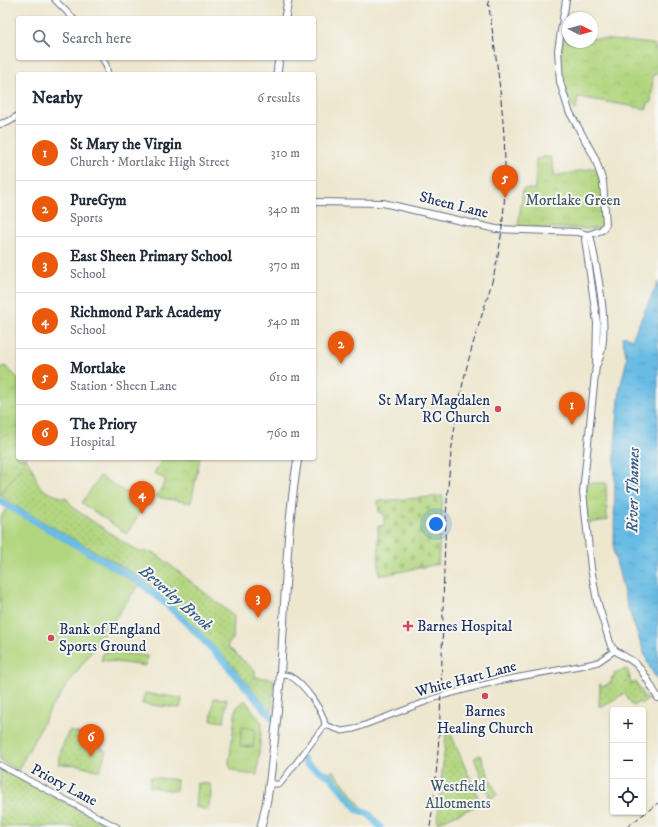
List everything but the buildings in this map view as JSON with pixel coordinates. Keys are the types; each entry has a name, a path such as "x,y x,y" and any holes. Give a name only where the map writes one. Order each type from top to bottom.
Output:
{"highway":[{"path":"285,16 288,0"},
{"path":"277,72 279,60"},
{"path":"261,827 270,784 281,675 291,504 298,460"}],"main road":[{"path":"566,0 558,50 560,82 569,111 595,158 603,182 606,224 602,230 588,235 591,239 602,301 602,335 599,360 596,365 583,492 586,532 597,601 608,640 614,651 639,666 658,698"},
{"path":"0,124 8,122 16,117"},
{"name":"Sheen Lane","path":"316,202 383,203 496,229 578,232 588,235"}],"street":[{"path":"55,0 71,16"},
{"path":"103,60 108,72"},
{"name":"White Hart Lane","path":"325,725 342,731 354,729 441,696 498,681 598,662 614,651"},
{"path":"270,784 280,784 325,725 316,704 292,678 281,675"},
{"name":"Priory Lane","path":"0,765 117,827"}],"green space":[{"path":"598,39 654,44 658,54 658,73 653,75 651,103 648,103 647,109 578,97 576,110 574,109 570,103 564,84 561,50 562,46 562,48 598,48"},
{"name":"Mortlake Green","path":"551,157 555,176 595,168 600,181 604,208 602,224 599,229 518,227 523,189 535,189 536,159"},
{"path":"5,366 16,376 16,460 25,460 0,495 0,368"},
{"path":"0,436 16,445 16,460 27,460 41,487 53,494 64,498 65,497 76,510 137,551 155,553 234,616 233,639 227,646 255,671 255,677 274,679 272,712 230,663 140,577 14,505 0,495"},
{"path":"162,460 200,460 191,503 156,497 166,480 154,473"},
{"path":"100,476 141,502 146,503 127,534 82,503"},
{"path":"586,483 606,483 607,520 588,523"},
{"path":"443,496 438,564 379,576 378,526 384,526 384,513 379,513 378,501"},
{"name":"Bank of England Sports Ground","path":"7,508 139,585 51,708 18,770 0,761 0,518"},
{"path":"104,651 147,656 146,666 101,660"},
{"path":"627,669 630,676 627,678 630,677 631,684 636,682 643,695 642,698 646,696 648,700 641,704 639,702 633,706 625,693 603,706 599,706 600,683 602,687 612,682 611,678 615,676 614,673"},
{"path":"145,693 182,698 180,708 142,704"},
{"path":"214,698 227,699 224,722 211,720"},
{"path":"245,700 262,723 257,775 239,773 231,769 229,763 236,708"},
{"name":"Westfield Allotments","path":"447,725 481,804 437,823"},
{"path":"242,727 255,729 253,747 240,746"},
{"path":"69,731 91,736 92,731 101,733 103,737 100,747 106,751 100,771 79,765 59,764 61,749"},
{"path":"480,755 497,795 490,798 474,758"},
{"path":"0,768 111,827 0,827"},
{"path":"333,770 365,811 358,809 329,773"},
{"path":"151,777 177,780 176,791 149,787"},
{"path":"197,783 210,784 211,795 208,810 195,807"}],"water":[{"name":"River Thames","path":"658,282 658,682 649,666 627,605 614,553 615,445 620,388 627,359 622,337 626,336 632,339"}],"waterway":[{"name":"Beverley Brook","path":"0,501 137,580 156,595 208,645 272,718"},
{"name":"Beverley Brook","path":"304,759 307,764 331,777 358,810 369,814 380,827"},
{"name":"Beverley Brook","path":"306,761 312,763"}],"railway":[{"path":"430,827 436,780 439,734 445,547 451,454 456,417 464,379 490,290 499,250 503,218 505,187 503,125 497,63 488,0"},
{"path":"627,827 658,803"}],"place":[{"name":"Mortlake","path":"505,198"},
{"name":"PureGym","path":"341,364"},
{"name":"St Mary Magdalen RC Church","path":"498,409"},
{"name":"St Mary the Virgin","path":"572,425"},
{"name":"Richmond Park Academy","path":"142,514"},
{"name":"East Sheen Primary School","path":"258,618"},
{"name":"Barnes Hospital","path":"408,626"},
{"name":"Bank of England Sports Ground","path":"51,638"},
{"name":"Barnes Healing Church","path":"485,696"},
{"name":"The Priory","path":"91,757"}]}
